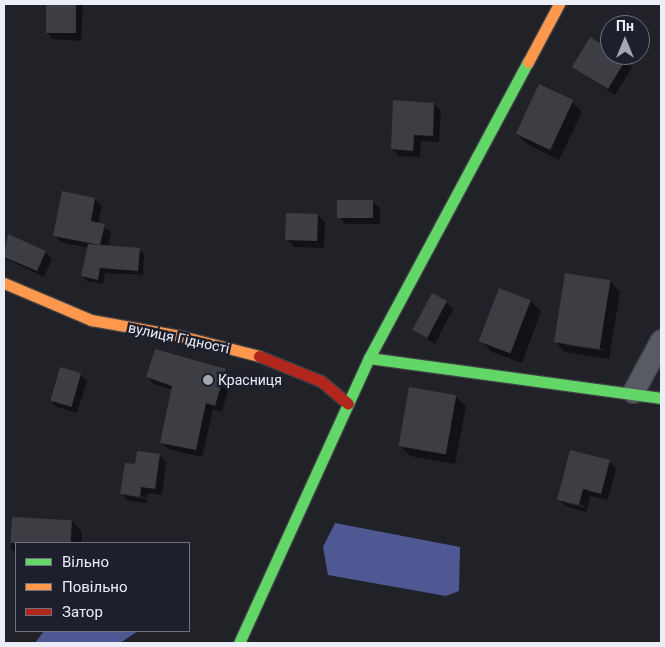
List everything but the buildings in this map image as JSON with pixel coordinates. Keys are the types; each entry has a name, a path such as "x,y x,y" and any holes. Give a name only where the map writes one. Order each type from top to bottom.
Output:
{"street":[{"path":"239,643 369,358 559,4"},
{"name":"вулиця Гідності","path":"4,283 92,320 180,336 277,361 320,381 348,404"},
{"path":"633,392 661,340"},
{"path":"369,358 633,392 661,398"}],"water":[{"path":"335,523 460,547 459,591 446,596 328,575 323,547"},
{"path":"43,632 136,632 120,643 35,643"}],"traffic: fast":[{"path":"239,643 369,358 528,62"},
{"path":"369,358 661,398"}],"traffic: slow":[{"path":"528,62 559,4"},
{"path":"4,283 91,320 181,336 259,356"}],"traffic: jam":[{"path":"259,356 321,381 348,404"}],"place":[{"name":"Красниця","path":"208,380"}]}
